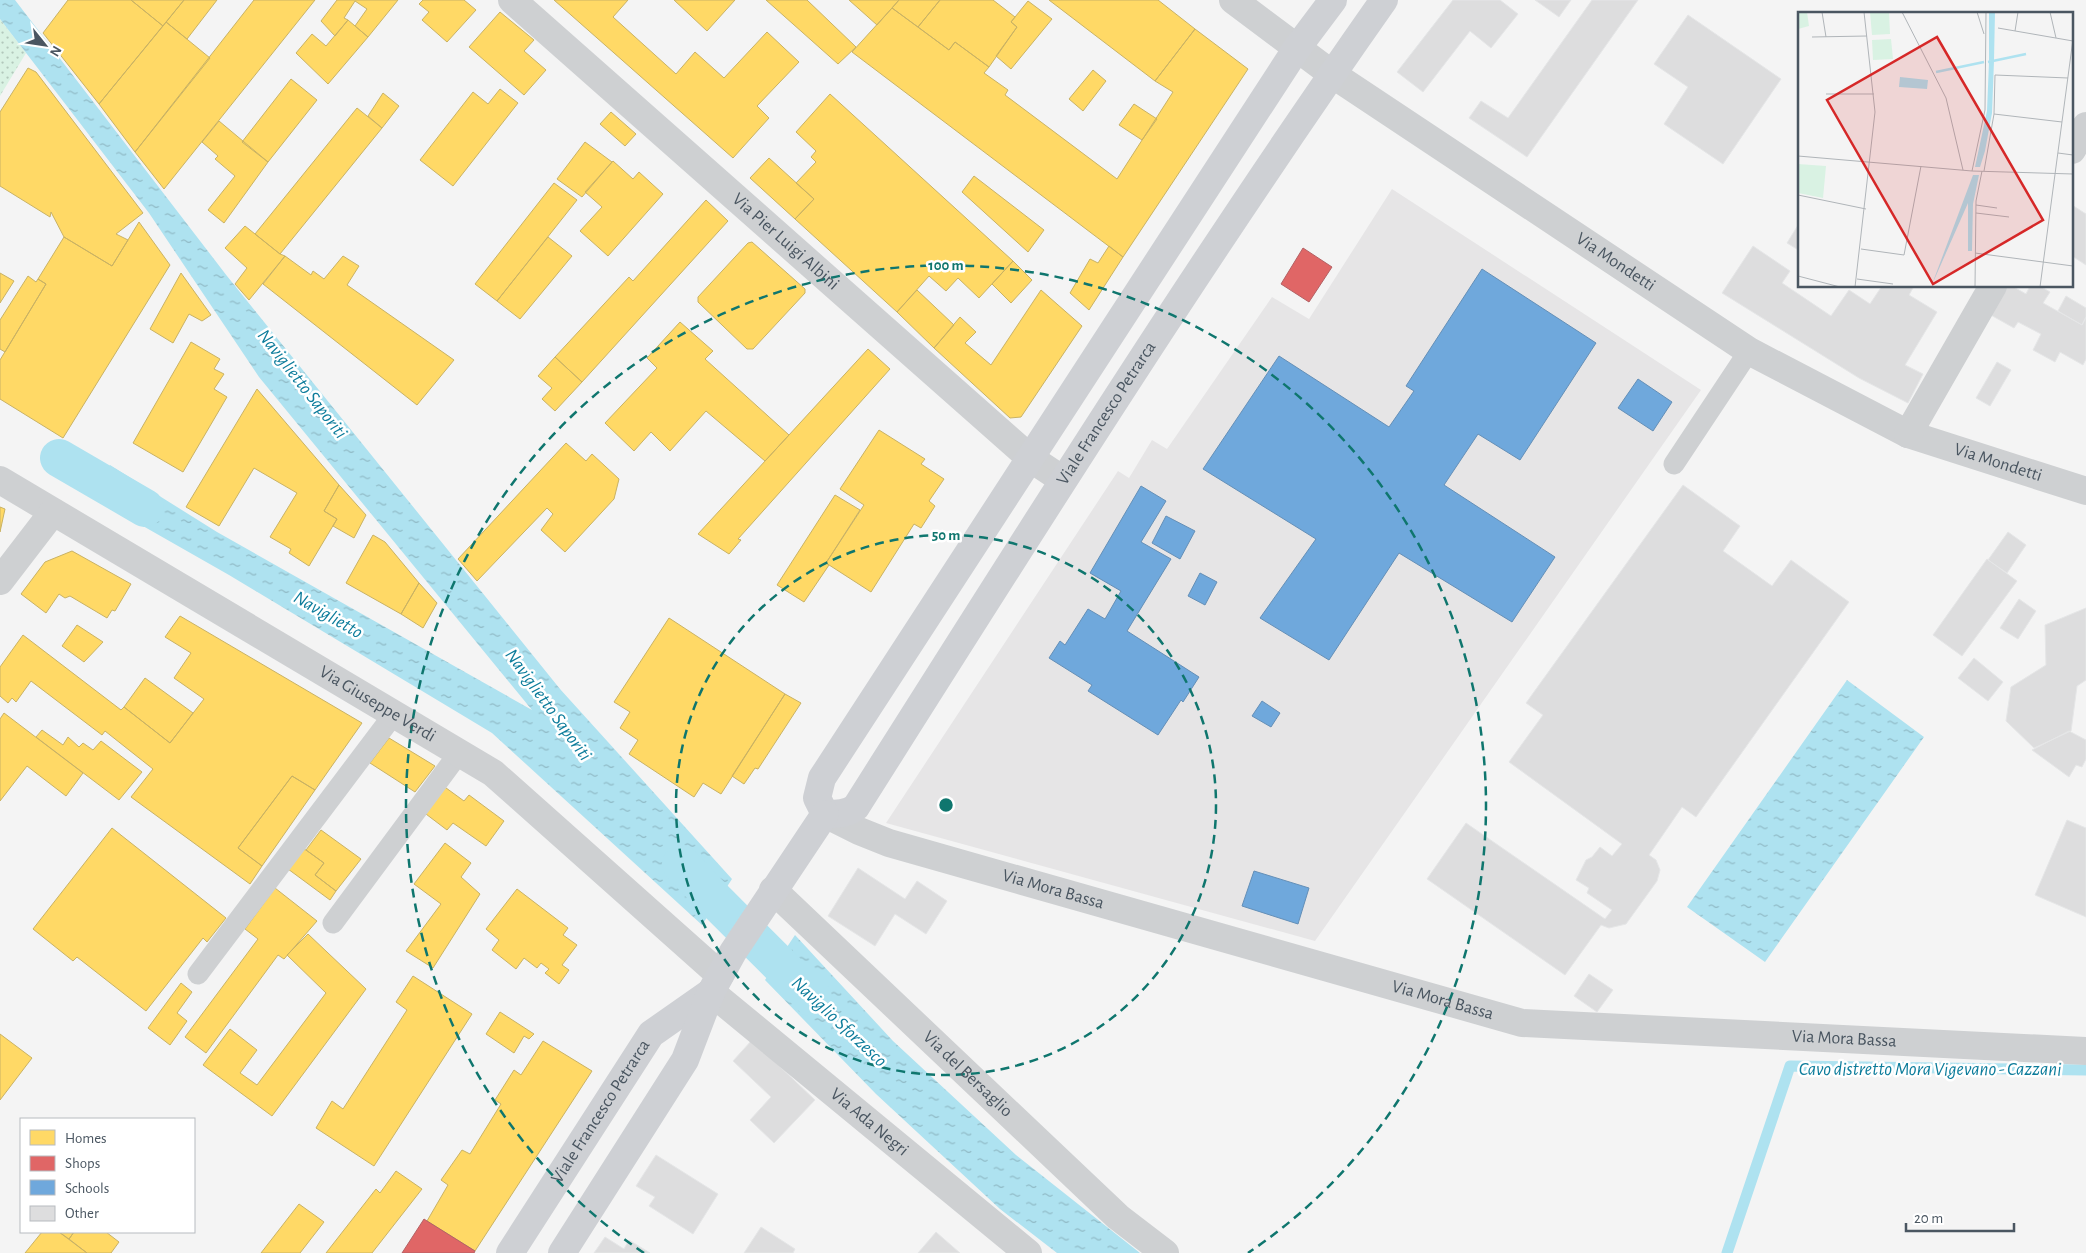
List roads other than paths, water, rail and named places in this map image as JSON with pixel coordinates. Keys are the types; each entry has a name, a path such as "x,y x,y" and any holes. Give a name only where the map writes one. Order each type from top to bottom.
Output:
{"main road":[{"path":"825,814 817,798 822,778 1297,48 1333,0"},
{"name":"Viale Francesco Petrarca","path":"562,1253 685,1060 721,973 768,898 825,814 842,814 856,807 1063,480 1332,74 1384,0"},
{"name":"Viale Francesco Petrarca","path":"510,1253 651,1034 721,973"}],"street":[{"name":"Via Pier Luigi Albini","path":"512,0 1030,458 1063,480"},
{"name":"Via Mondetti","path":"1233,0 1332,74 1749,351 1908,434 2086,491"},
{"path":"2074,147 2086,126"},
{"path":"1908,434 1992,288"},
{"name":"Via Giuseppe Verdi","path":"0,480 493,773 721,973"},
{"path":"0,581 53,512"},
{"name":"Via Mora Bassa","path":"825,814 889,843 1522,1022 2086,1051"},
{"name":"Via del Bersaglio","path":"768,898 1118,1217 1166,1253"},
{"name":"Via Ada Negri","path":"721,973 1028,1253"}],"lane":[{"path":"1674,464 1749,351"},
{"path":"198,974 394,714"},
{"path":"333,923 459,753"}],"water":[{"name":"Naviglietto Saporiti","path":"0,0 15,0 227,276 560,689 732,879 702,925 492,733 229,575 92,497 110,465 217,532 532,710 259,377 149,213 0,19"},
{"path":"1847,680 1924,737 1765,962 1687,907"},
{"path":"795,935 893,1041 1016,1155 1140,1253 1057,1253 1000,1209 876,1094 765,980"}],"waterway":[{"name":"Naviglietto","path":"59,458 145,508"},
{"name":"Naviglio Sforzesco","path":"681,864 813,998"},
{"name":"Cavo distretto Mora Vigevano - Cazzani","path":"1727,1253 1790,1066 2086,1070"}]}
